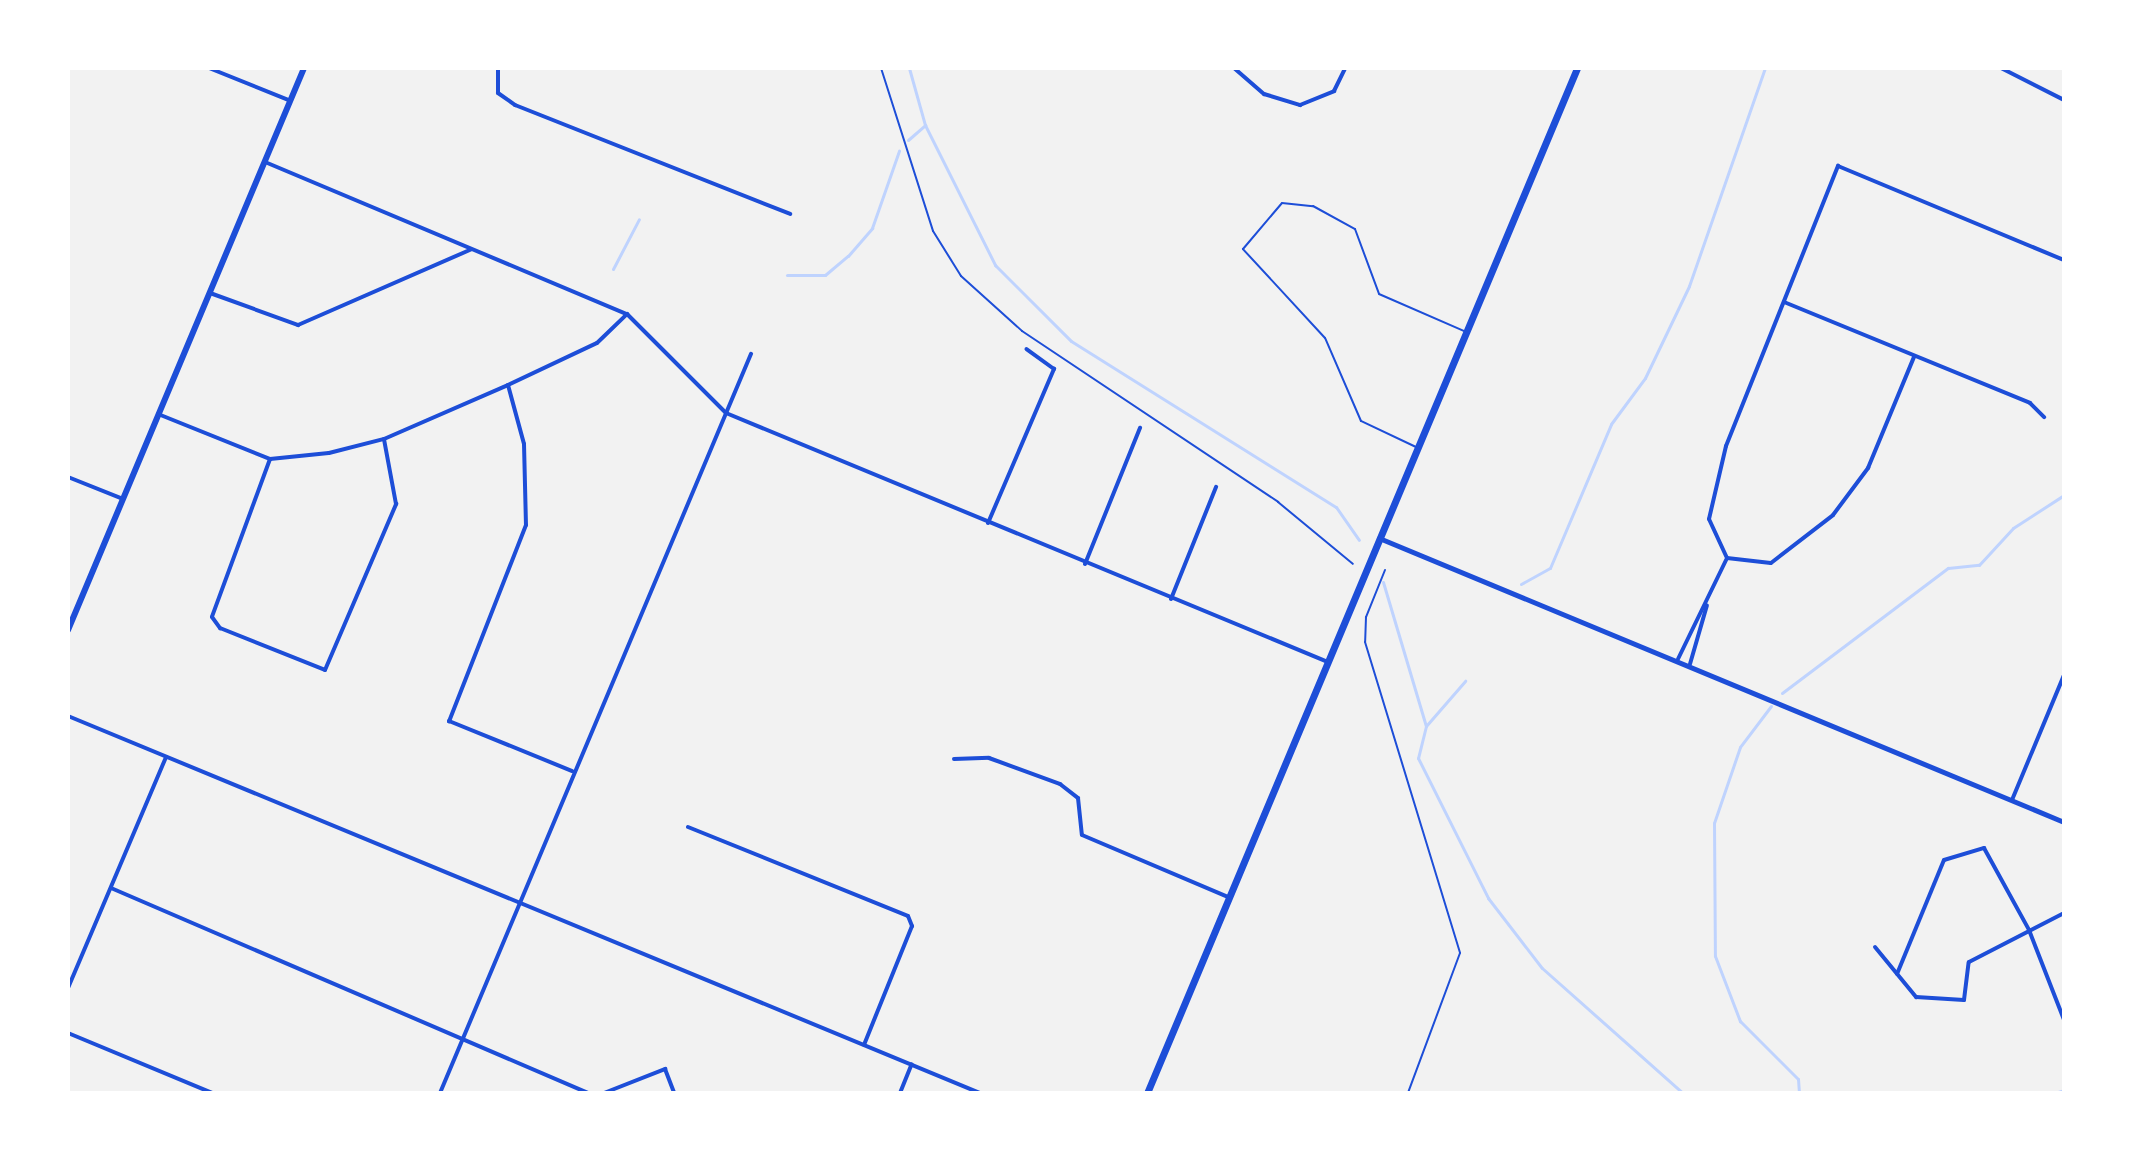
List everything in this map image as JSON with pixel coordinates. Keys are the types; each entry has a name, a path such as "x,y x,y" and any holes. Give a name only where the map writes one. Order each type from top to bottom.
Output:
{"main road":[{"path":"68,630 304,68"},
{"path":"1147,1093 1577,68"}],"street":[{"path":"209,68 291,101"},
{"path":"498,68 498,93 790,214"},
{"path":"1234,68 1264,94 1300,105 1334,91 1345,68"},
{"path":"2001,68 2064,100"},
{"path":"265,162 627,314 726,413 1328,662"},
{"path":"1678,659 1708,603 1727,558 1709,519 1718,477 1838,166 2064,260"},
{"path":"208,292 298,325 470,250"},
{"path":"1784,302 2030,403 2044,417"},
{"path":"158,414 270,459 384,439 597,343 627,314"},
{"path":"988,523 1054,369 1026,349"},
{"path":"440,1093 572,771 751,354"},
{"path":"1727,558 1771,563 1833,515 1868,468 1914,357"},
{"path":"508,385 524,444 526,525 449,721 572,771"},
{"path":"1085,564 1140,428"},
{"path":"270,459 212,617 220,628 325,670 396,504 384,439"},
{"path":"68,477 123,499"},
{"path":"1171,599 1216,487"},
{"path":"1379,538 1678,659 2064,822"},
{"path":"1690,664 1708,603"},
{"path":"2012,800 2064,675"},
{"path":"68,716 980,1093"},
{"path":"68,988 166,757"},
{"path":"954,759 989,758 1060,784 1080,801 1082,835 1228,897"},
{"path":"688,827 908,916 908,937 864,1045"},
{"path":"1897,974 1944,860 1976,848 1993,853 2029,930 2064,1020"},
{"path":"111,888 464,1036 588,1093"},
{"path":"1875,947 1916,997 1964,1000 1969,962 2064,913"},
{"path":"68,1033 212,1093"},
{"path":"900,1093 912,1064"},
{"path":"604,1093 665,1069 674,1093"}],"lane":[{"path":"1417,447 1361,421 1325,338 1243,249 1282,203 1313,206 1355,229 1386,300 1466,332"}],"path":[{"path":"881,68 930,222 961,276 1022,331 1278,502 1353,564"},
{"path":"1385,570 1366,617 1365,642 1460,953 1408,1093"}],"waterway":[{"path":"909,68 925,125 995,265 1071,341 1336,507 1359,540"},
{"path":"1521,584 1550,568 1611,424 1645,378 1689,286 1765,68"},
{"path":"908,140 925,125"},
{"path":"787,275 825,275 848,256 872,228 899,151"},
{"path":"613,269 639,219"},
{"path":"1782,693 1948,568 1979,565 2013,528 2064,495"},
{"path":"1383,582 1426,726 1418,758 1488,898 1542,968 1683,1093"},
{"path":"1426,726 1465,681"},
{"path":"1771,706 1740,747 1714,823 1715,956 1740,1021 1798,1079 1799,1093"},
{"path":"2055,1093 2064,1090"}]}
